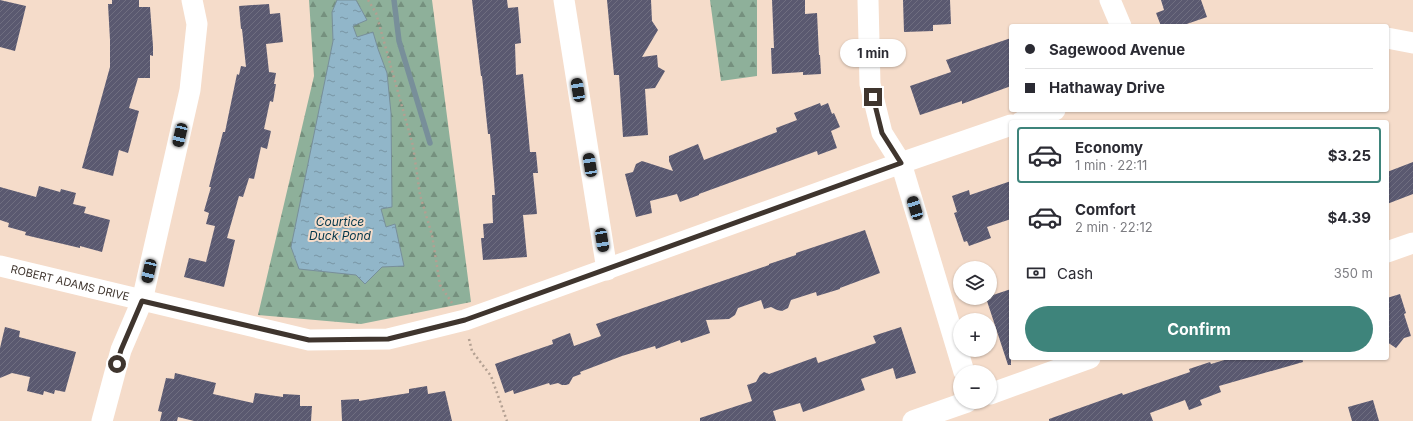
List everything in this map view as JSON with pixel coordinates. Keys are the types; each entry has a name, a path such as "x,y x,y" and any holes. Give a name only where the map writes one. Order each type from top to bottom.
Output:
{"street":[{"path":"102,421 121,350 142,301 190,90 197,24 192,0"},
{"path":"564,0 607,270"},
{"path":"868,0 870,84 882,133 901,163 962,365"},
{"path":"1110,0 1120,24"},
{"path":"1389,38 1413,43"},
{"path":"1027,120 1049,112"},
{"name":"ROBERT ADAMS DRIVE","path":"0,266 309,340 388,339 465,320 1009,126"},
{"path":"1389,251 1413,243"},
{"path":"997,391 1084,360"},
{"path":"913,421 953,407"}],"path":[{"path":"368,0 376,13 413,146 420,195 432,235 440,285 465,320 472,351 491,376 507,421"}],"green space":[{"path":"309,0 432,0 471,302 361,324 258,315 314,76"},
{"path":"710,0 757,0 757,76 721,81"}],"water":[{"name":"Courtice Duck Pond","path":"337,0 356,0 367,20 353,26 357,37 373,32 387,73 391,113 392,207 381,209 386,227 395,224 404,266 382,267 365,284 356,275 299,269 291,247 333,41 332,12"}],"building":[{"path":"0,0 26,6 15,51 0,47"},
{"path":"112,0 139,0 139,7 150,7 153,46 153,56 150,55 150,78 138,78 129,108 139,111 128,153 119,150 113,176 82,168 110,67 108,4 112,4"},
{"path":"472,0 507,0 508,8 518,7 521,43 515,44 516,75 523,74 530,152 536,152 538,173 533,173 537,214 523,215 527,257 483,260 481,238 484,238 483,224 493,223 492,195 495,195 490,134 488,134"},
{"path":"607,0 651,0 652,21 658,30 642,57 657,55 658,67 665,71 655,88 645,89 648,135 623,137 619,75 614,75"},
{"path":"772,0 805,0 805,14 817,13 821,74 803,75 803,72 772,74 771,48 774,48"},
{"path":"903,0 950,0 951,24 933,25 933,31 904,32"},
{"path":"1161,0 1201,0 1207,17 1187,24 1160,24 1156,13 1164,10"},
{"path":"269,4 270,14 280,13 283,42 266,44 269,72 276,73 273,102 270,101 264,129 271,131 267,149 261,147 254,179 249,178 243,197 239,196 227,238 235,240 224,287 184,277 189,258 206,262 215,226 206,224 209,213 204,211 223,132 225,132 237,74 239,75 241,66 246,67 239,6"},
{"path":"1009,39 1009,87 962,104 962,101 920,115 910,86 951,72 946,60"},
{"path":"820,103 821,106 828,103 832,114 834,113 840,127 831,131 837,148 818,155 817,151 680,202 677,194 650,201 652,213 636,217 625,174 633,172 636,164 642,161 673,171 669,161 669,156 698,144 704,160 777,132 776,128 797,120 794,113"},
{"path":"1413,162 1413,194 1389,203 1389,171"},
{"path":"1009,182 1009,220 987,227 991,238 969,246 967,241 964,242 954,213 957,212 952,196 969,190 970,195"},
{"path":"39,186 60,192 61,189 76,193 73,204 86,207 84,213 110,220 102,252 25,235 26,232 8,227 9,223 0,220 0,187 36,197"},
{"path":"865,230 880,273 840,289 817,296 816,292 791,300 788,308 782,311 771,307 764,309 761,300 738,308 735,315 729,319 706,320 710,333 681,343 680,340 656,349 655,346 622,356 580,372 581,374 573,377 569,384 566,385 558,383 550,385 549,383 514,394 513,390 505,393 495,364 553,344 552,340 570,333 574,346 601,336 596,324 769,265 796,255 796,253"},
{"path":"1009,290 1009,360 1011,360 1011,365 1008,365 997,332 997,313 991,313 988,305 997,305 997,294"},
{"path":"1400,294 1411,336 1404,338 1396,348 1389,343 1389,297"},
{"path":"5,327 20,331 19,337 76,352 65,392 55,390 54,394 44,391 43,395 27,391 30,377 12,373 0,378 0,348"},
{"path":"901,327 916,373 896,379 893,368 861,379 865,390 803,412 800,403 773,411 776,421 700,421 700,418 752,401 747,385 756,382 760,375 764,372 769,374 816,357 818,363 876,343 873,336"},
{"path":"1224,360 1302,360 1303,362 1219,386 1221,392 1200,400 1202,405 1189,410 1185,400 1150,413 1153,421 1049,421 1049,419 1122,393 1123,395 1190,372 1189,369 1210,362 1211,364"},
{"path":"175,373 216,383 213,394 253,403 255,393 283,397 283,394 300,395 300,406 312,406 311,421 194,421 178,417 177,421 160,421 162,412 158,411 166,378 174,379"},
{"path":"427,386 428,394 445,391 452,421 342,421 341,400 359,399 359,401 409,393 409,389"},
{"path":"1373,400 1379,421 1352,421 1348,407"}],"waterway":[{"path":"394,0 399,41 430,143"}],"route":[{"path":"117,364 121,350 142,301 309,340 388,339 465,320 593,275 901,163 882,133 873,97"}]}
